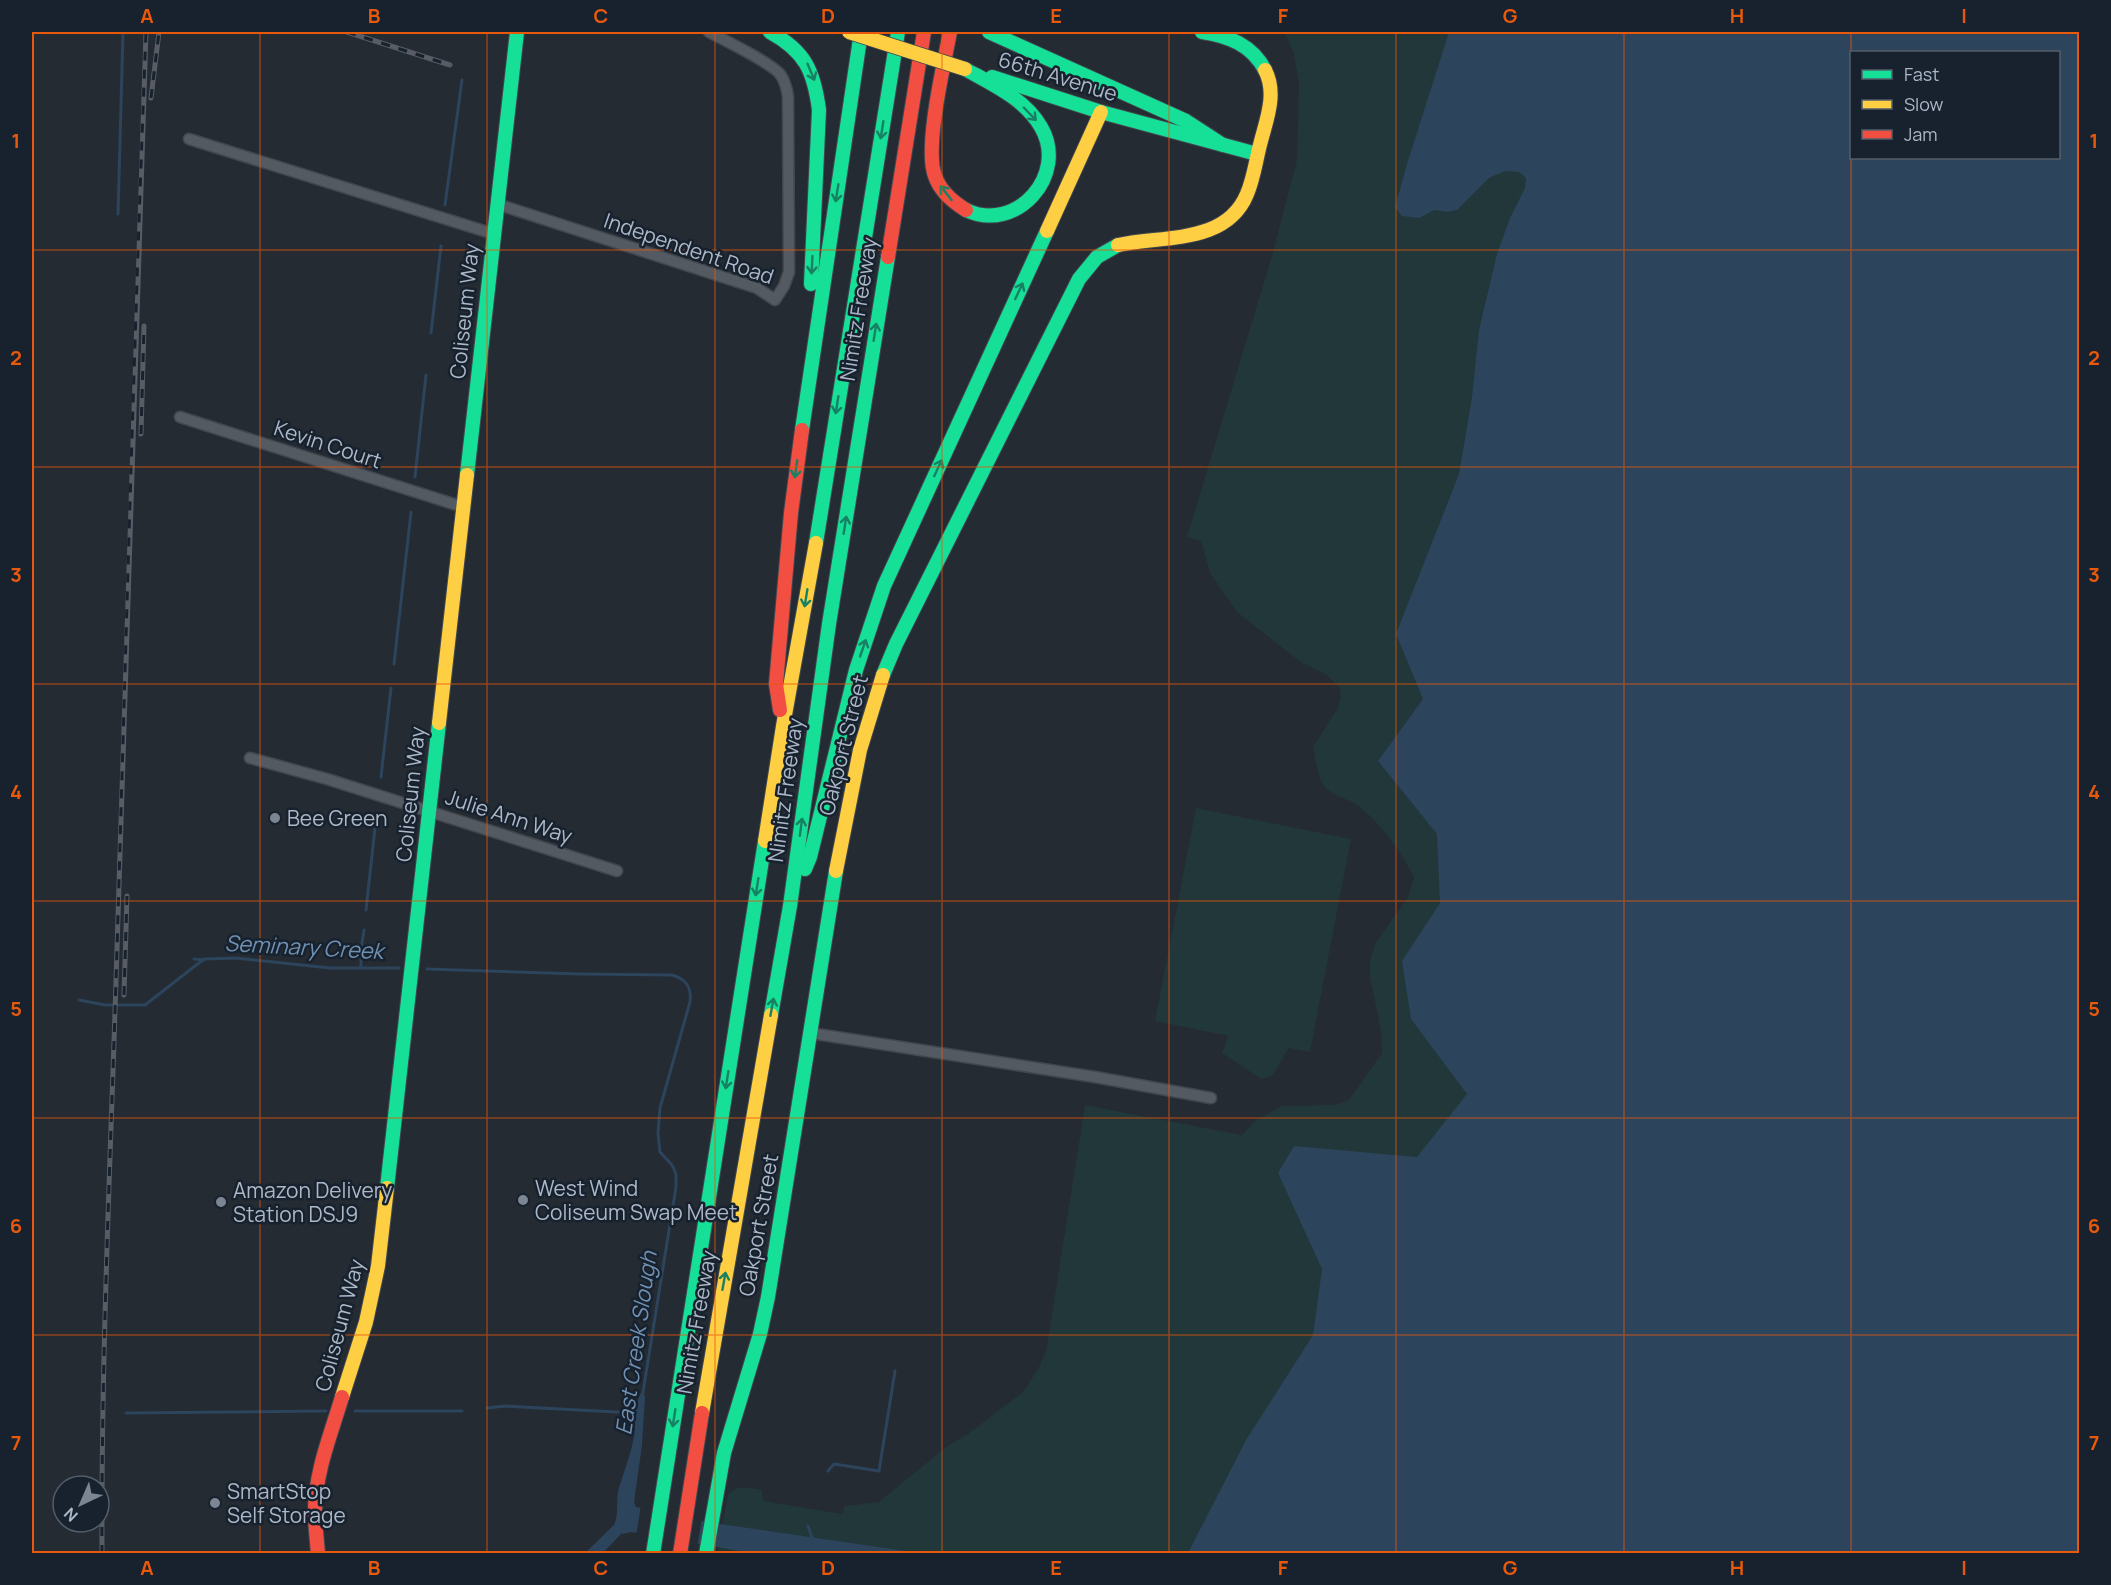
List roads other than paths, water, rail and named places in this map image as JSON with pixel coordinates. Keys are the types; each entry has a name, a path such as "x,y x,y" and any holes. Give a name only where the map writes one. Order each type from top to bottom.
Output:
{"main road":[{"name":"Coliseum Way","path":"318,1554 315,1510 323,1458 366,1322 378,1266 517,32"},
{"path":"771,32 797,50 809,65 818,94 810,307 812,354"},
{"name":"66th Avenue","path":"849,32 1101,112 1257,154"},
{"path":"783,726 776,684 790,513 861,32"},
{"name":"Nimitz Freeway","path":"654,1549 783,726 805,610 898,32"},
{"name":"Nimitz Freeway","path":"680,1551 714,1339 790,906 830,612 924,32"},
{"path":"950,32 931,153 934,174 944,194 958,207 976,214 995,216 1018,210 1033,198 1045,182 1050,163 1046,135 1036,119 1011,95 965,69"},
{"path":"988,32 1186,121 1223,145"},
{"name":"Oakport Street","path":"706,1553 724,1453 760,1334 768,1297 849,795 876,689 896,644 1079,279 1100,255 1113,247 1210,231 1225,225 1244,203 1251,186 1268,112 1271,93 1269,76 1261,60 1250,48 1236,39 1202,32"},
{"path":"790,906 810,857 856,670 884,586 1101,112"}],"street":[{"name":"Independent Road","path":"497,204 757,288 775,300 789,272 786,84 771,67 708,32"},
{"path":"189,139 494,234"},
{"name":"Kevin Court","path":"180,417 463,507"},
{"name":"Julie Ann Way","path":"250,758 327,779 617,871"},
{"path":"810,1033 1211,1098"}],"water":[{"path":"1449,32 2079,32 2079,1553 1188,1553 1246,1440 1313,1335 1322,1269 1278,1173 1294,1146 1417,1157 1467,1094 1411,1019 1402,961 1440,903 1437,834 1378,761 1423,699 1396,634 1459,474 1472,397 1479,330 1497,254 1510,218 1525,188 1526,178 1519,172 1505,171 1489,178 1457,210 1447,212 1434,210 1419,218 1402,216 1395,207"},
{"path":"643,1390 645,1397 642,1445 634,1502 636,1507 707,1522 919,1553 751,1553 632,1532 621,1534 603,1553 584,1554 616,1521 618,1492 635,1430 632,1413"}],"waterway":[{"path":"118,214 123,32"},
{"path":"445,205 462,80"},
{"path":"431,333 441,246"},
{"path":"415,477 426,375"},
{"path":"394,664 411,512"},
{"path":"381,777 391,688"},
{"path":"366,910 376,819"},
{"path":"361,949 364,930"},
{"name":"Seminary Creek","path":"79,1000 105,1005 145,1005 204,959 236,958 330,968 399,968"},
{"path":"361,958 361,968"},
{"name":"Seminary Creek","path":"194,959 204,960"},
{"name":"East Creek Slough","path":"427,969 672,975 687,984 690,1002 660,1108 658,1133 660,1152 672,1165 676,1174 676,1187 643,1392"},
{"path":"828,1471 834,1464 879,1471 895,1371"},
{"path":"487,1408 505,1406 635,1413"},
{"path":"126,1413 326,1411"},
{"path":"355,1411 462,1411"},
{"path":"808,1526 813,1541"}],"railway":[{"path":"102,1554 107,1251 146,32"},
{"path":"151,98 159,32"},
{"path":"347,32 450,65"},
{"path":"141,434 144,326"},
{"path":"124,995 127,896"}],"place":[{"name":"Bee Green","path":"275,818"},
{"name":"West Wind Coliseum Swap Meet","path":"523,1200"},
{"name":"Amazon Delivery Station DSJ9","path":"221,1202"},
{"name":"SmartStop Self Storage","path":"215,1503"}]}
